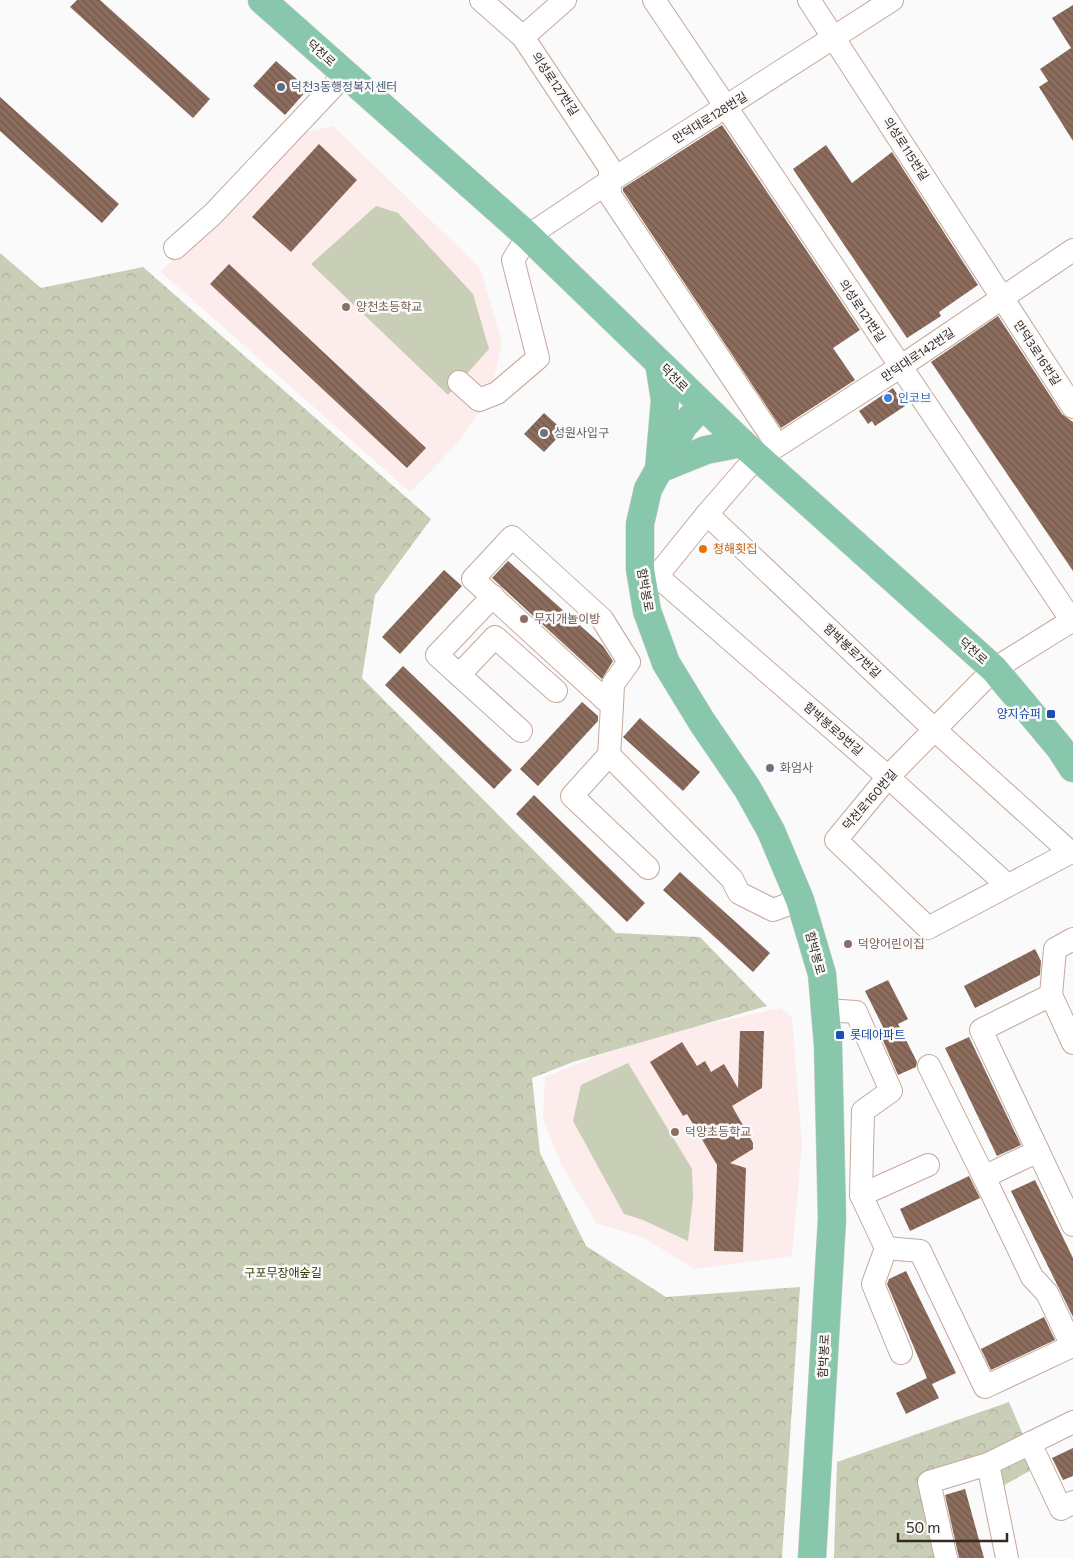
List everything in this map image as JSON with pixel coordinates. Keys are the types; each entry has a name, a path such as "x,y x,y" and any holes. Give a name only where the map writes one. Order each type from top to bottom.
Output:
{"main road":[{"name":"덕천로","path":"262,0 528,236 702,406 757,445 994,669 1060,748 1073,768"},
{"path":"659,363 665,400 659,469 706,450 757,445"},
{"name":"함박봉로","path":"702,406 684,425 648,489 640,524 650,579 647,611 666,663 702,722 748,788 771,831 800,900 822,974 828,1045 832,1219 812,1558"}],"street":[{"name":"의성로127번길","path":"481,0 522,37 610,168 610,195 757,445"},
{"path":"522,37 565,0"},
{"name":"의성로121번길","path":"654,0 1072,621"},
{"name":"의성로115번길","path":"809,0 1002,298"},
{"name":"만덕대로128번길","path":"528,236 610,180 892,0"},
{"path":"175,248 213,214 345,74"},
{"path":"460,382 479,400 497,393 538,358 513,260 528,236"},
{"name":"만덕대로142번길","path":"707,514 746,469 757,445 900,368 1073,250"},
{"name":"만덕3로16번길","path":"1002,298 1073,407"},
{"path":"650,579 707,514"},
{"name":"함박봉로7번길","path":"707,514 936,730 1071,851"},
{"path":"612,706 473,578 512,537 602,619 629,662 613,684 612,706 609,755 572,796 648,868"},
{"name":"함박봉로9번길","path":"650,579 888,777 1007,885"},
{"path":"493,596 437,655 521,731"},
{"name":"덕천로160번길","path":"1007,885 928,928 836,840 888,777 994,669 1072,621"},
{"path":"459,675 495,637 556,691"},
{"path":"609,755 732,879 739,893 773,910 800,900"},
{"path":"1007,885 1071,851"},
{"path":"1073,940 1055,949 1051,995 1073,1043"},
{"path":"1051,995 981,1030 1073,1225"},
{"path":"825,1010 856,1012 892,1091 863,1112 861,1195 886,1248 873,1284 901,1353"},
{"path":"886,1248 920,1251 985,1387 1072,1346 1046,1293 1032,1277 929,1066"},
{"path":"984,1177 1038,1151"},
{"path":"861,1195 928,1164"},
{"path":"946,1558 929,1482 988,1464 1073,1422"},
{"path":"1030,1443 1061,1509 1073,1502"},
{"path":"988,1464 1007,1558"}],"shaded area":[{"name":"양천초등학교","path":"333,126 480,268 502,342 490,397 455,446 410,492 161,272 283,138"},
{"name":"덕양초등학교","path":"781,1008 792,1018 802,1145 792,1256 695,1269 642,1237 596,1223 560,1162 543,1118 545,1077 594,1057 688,1028"}],"green space":[{"path":"376,206 398,213 473,294 489,349 448,395 311,264"},
{"name":"구포무장애숲길","path":"0,253 41,288 143,267 431,519 375,595 362,678 616,933 700,937 767,1006 573,1062 532,1078 540,1153 586,1246 666,1297 800,1287 782,1558 0,1558"},
{"path":"628,1063 692,1169 693,1198 688,1241 643,1220 624,1214 573,1121 581,1085"},
{"path":"1009,1402 1037,1467 997,1489 988,1457 922,1475 937,1558 834,1558 837,1462"}],"building":[{"path":"77,0 100,0 210,99 193,118 70,7"},
{"path":"1073,5 1073,141 1039,87 1048,81 1040,69 1071,48 1052,18"},
{"path":"276,61 308,89 285,115 253,86"},
{"path":"0,97 119,204 102,223 0,131"},
{"path":"722,125 860,330 833,348 855,380 781,428 623,191 623,188"},
{"path":"319,144 357,180 291,252 252,217"},
{"path":"826,145 852,183 892,152 978,285 939,312 941,316 907,338 793,169"},
{"path":"229,264 426,448 407,468 210,284"},
{"path":"998,316 1062,414 1073,422 1073,571 931,362"},
{"path":"893,388 905,406 875,426 872,421 868,424 859,411"},
{"name":"성원사입구","path":"544,413 564,431 544,452 524,434"},
{"path":"508,561 603,646 613,661 602,679 492,578"},
{"path":"444,570 462,586 400,654 382,637"},
{"path":"403,666 512,770 494,789 385,685"},
{"path":"582,702 598,716 598,721 538,786 520,769"},
{"path":"640,718 700,772 683,791 623,737"},
{"path":"534,795 645,903 627,922 516,814"},
{"path":"680,872 770,953 753,972 663,890"},
{"path":"1035,949 1041,961 1040,975 975,1008 964,986"},
{"path":"888,980 908,1019 898,1024 917,1062 916,1067 898,1075 879,1031 884,1029 865,991"},
{"path":"740,1031 764,1031 762,1088 732,1106 753,1143 753,1149 730,1163 746,1168 743,1252 714,1251 717,1165 687,1114 683,1116 650,1062 682,1042 697,1066 705,1061 711,1072 724,1064 738,1088"},
{"path":"969,1037 1021,1145 997,1156 945,1048"},
{"path":"969,1176 980,1198 910,1231 900,1209"},
{"path":"1035,1180 1073,1258 1073,1317 1011,1191"},
{"path":"906,1271 956,1373 932,1384 939,1398 906,1414 896,1393 927,1378 887,1284 889,1279"},
{"path":"1044,1317 1055,1340 991,1370 981,1349"},
{"path":"1073,1448 1073,1476 1063,1480 1052,1458"},
{"path":"965,1489 984,1558 959,1558 945,1495"}],"place":[{"name":"덕천3동행정복지센터","path":"281,87"},
{"name":"양천초등학교","path":"346,307"},
{"name":"인코브","path":"888,398"},
{"name":"성원사입구","path":"544,433"},
{"name":"청해횟집","path":"703,549"},
{"name":"무지개놀이방","path":"524,619"},
{"name":"양지슈퍼","path":"1051,714"},
{"name":"화엄사","path":"770,768"},
{"name":"덕양어린이집","path":"848,944"},
{"name":"롯데아파트","path":"840,1035"},
{"name":"덕양초등학교","path":"675,1132"}]}
